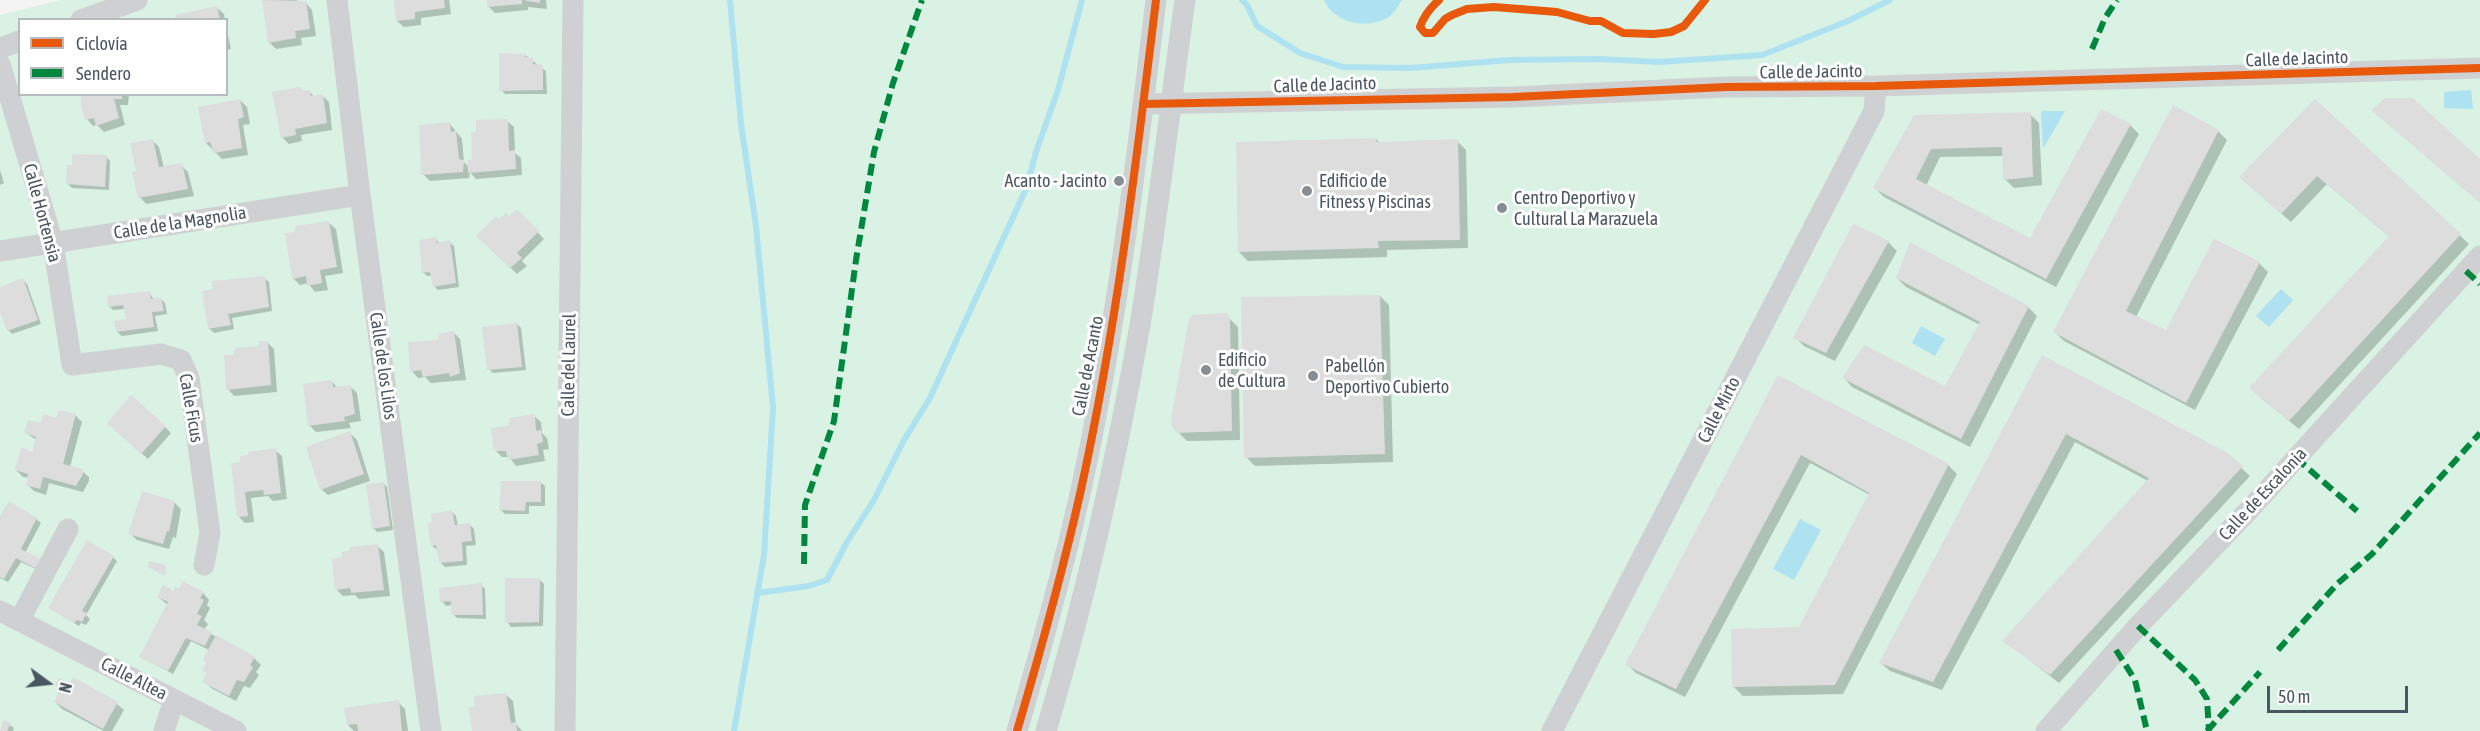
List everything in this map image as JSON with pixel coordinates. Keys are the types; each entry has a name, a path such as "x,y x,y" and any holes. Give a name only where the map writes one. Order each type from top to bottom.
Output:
{"street":[{"path":"87,18 137,0"},
{"name":"Calle de los Lilos","path":"337,0 360,195 431,731"},
{"name":"Calle del Laurel","path":"565,731 573,0"},
{"name":"Calle de Acanto","path":"1017,731 1080,493 1114,312 1156,0"},
{"path":"1046,731 1063,674 1106,498 1141,320 1185,0"},
{"path":"0,48 18,42"},
{"name":"Calle Hortensia","path":"0,64 53,243 72,365"},
{"name":"Calle de Jacinto","path":"1143,104 1513,97 1726,87 1876,86 2480,68"},
{"name":"Calle Mirto","path":"1552,731 1874,111 1876,86"},
{"name":"Calle de la Magnolia","path":"0,251 360,195"},
{"name":"Calle de Escalonia","path":"2046,731 2138,626 2249,510 2480,256"},
{"name":"Calle Ficus","path":"72,365 161,354 181,360 189,378 210,533 204,565"},
{"path":"19,621 68,529"},
{"name":"Calle Altea","path":"0,611 236,731"},
{"path":"164,731 174,700"}],"green space":[{"path":"61,0 2480,0 2480,731 0,731 0,15"}],"water":[{"path":"1324,0 1402,0 1387,18 1378,22 1360,23 1342,19 1328,8"},
{"path":"2471,90 2473,109 2444,108 2444,92"},
{"path":"2041,111 2065,111 2043,149"},
{"path":"2281,289 2293,300 2269,327 2256,316"},
{"path":"1921,326 1945,339 1935,356 1912,343"},
{"path":"1800,519 1821,530 1794,580 1773,569"}],"building":[{"path":"262,0 306,1 310,29 295,31 296,38 268,43"},
{"path":"394,0 444,0 445,8 415,12 415,19 396,21"},
{"path":"487,0 522,0 522,4 487,7"},
{"path":"540,0 540,3 526,1"},
{"path":"217,6 220,18 176,18 175,15"},
{"path":"499,53 526,54 525,57 533,58 533,64 543,65 543,90 499,91"},
{"path":"300,87 301,91 309,90 311,96 323,94 327,123 295,129 296,135 281,138 272,92"},
{"path":"81,96 122,96 122,99 114,99 119,118 96,126 94,118 85,120 81,107"},
{"path":"2385,98 2413,98 2480,159 2480,203 2371,110"},
{"path":"240,99 244,117 238,119 242,148 214,153 210,142 205,143 198,107"},
{"path":"2315,99 2461,234 2289,421 2249,388 2389,236 2317,176 2281,214 2239,177"},
{"path":"2173,105 2219,130 2126,311 2166,330 2214,239 2260,262 2186,403 2053,332"},
{"path":"2101,109 2131,124 2046,279 1873,188 1914,115 2031,112 2033,177 2003,180 2002,147 1931,149 1916,179 2030,238"},
{"path":"508,119 509,151 515,150 516,169 468,173 467,160 472,160 471,133 476,131 476,120"},
{"path":"450,122 451,132 456,131 459,159 464,160 463,172 421,175 419,125"},
{"name":"Edificio de Fitness y Piscinas","path":"1377,138 1376,142 1458,139 1460,240 1378,241 1379,248 1238,252 1236,142"},
{"path":"153,139 159,167 182,163 188,189 138,198 132,172 136,171 130,143"},
{"path":"72,154 107,155 105,187 66,184 67,165 72,165"},
{"path":"517,209 539,231 517,253 522,258 510,268 476,236 496,216 499,219 506,213 509,216"},
{"path":"329,221 337,267 320,270 322,283 307,286 306,276 292,279 285,233 295,232 295,226"},
{"path":"1853,224 1889,241 1826,353 1793,338"},
{"path":"436,237 437,243 450,240 456,283 433,287 430,272 422,273 419,240"},
{"path":"1910,242 2029,306 1961,439 1842,378 1864,345 1945,386 1980,322 1896,278"},
{"path":"265,276 269,307 228,314 231,325 208,329 202,291 213,289 211,281"},
{"path":"23,278 38,320 7,331 0,312 0,287"},
{"path":"150,291 151,299 161,297 164,311 152,312 154,327 116,332 114,321 126,319 123,305 108,307 107,296"},
{"name":"Pabellón Deportivo Cubierto","path":"1380,295 1385,454 1244,458 1241,297"},
{"name":"Edificio de Cultura","path":"1227,313 1230,320 1232,431 1177,433 1172,427 1171,419 1189,319 1192,315"},
{"path":"517,323 522,367 487,370 482,327"},
{"path":"454,331 460,373 450,377 449,373 423,377 421,370 410,372 408,342 438,340 438,334"},
{"path":"259,341 268,341 271,385 226,390 224,355 233,355 235,348 259,346"},
{"path":"2042,355 2226,452 2243,466 2050,675 2002,641 2149,478 2066,434 1933,682 1879,663"},
{"path":"1778,375 1949,464 1835,685 1732,687 1731,629 1799,627 1869,493 1801,455 1676,689 1625,665"},
{"path":"332,380 333,387 351,385 355,414 344,417 345,421 308,426 303,384"},
{"path":"131,395 166,426 141,454 107,423"},
{"path":"59,410 76,414 63,464 83,469 83,474 76,486 43,477 40,489 26,485 28,474 15,470 21,447 32,452 36,437 24,433 28,420 41,423 43,414 56,418"},
{"path":"535,414 536,431 541,430 543,442 537,444 539,455 508,460 506,451 494,451 491,428 509,426 509,418"},
{"path":"350,431 364,474 320,490 306,447"},
{"path":"276,448 281,493 264,495 263,490 245,492 248,516 237,517 231,463 240,462 240,456 248,455 248,452"},
{"path":"501,481 541,481 541,502 526,502 525,511 499,510"},
{"path":"384,482 390,526 372,529 366,484"},
{"path":"142,491 175,501 169,532 167,531 163,544 128,534"},
{"path":"9,501 37,518 21,549 41,559 35,568 16,558 4,579 0,577 0,516"},
{"path":"452,510 455,525 470,523 472,541 462,542 463,561 439,563 436,545 431,547 428,523 432,522 431,514"},
{"path":"87,540 114,556 82,611 87,613 82,622 77,620 74,623 48,608"},
{"path":"378,544 384,590 351,593 350,588 335,590 332,559 342,557 342,552 350,550 350,547"},
{"path":"149,561 166,565 165,576 148,567"},
{"path":"505,578 540,578 539,622 505,623"},
{"path":"183,581 204,592 200,598 204,600 197,614 202,616 197,625 212,632 205,646 186,638 168,671 139,657 168,602 157,597 163,585 174,591 175,586 179,589"},
{"path":"482,583 483,615 451,615 451,601 440,602 439,588"},
{"path":"216,635 255,657 250,665 253,667 244,682 237,680 229,696 202,682 207,673 202,670 206,662 203,659"},
{"path":"73,677 118,702 103,729 54,702 60,689 55,685 59,678 69,684"},
{"path":"506,693 511,723 516,722 517,731 472,731 469,708 475,706 474,696"},
{"path":"399,700 402,731 358,731 357,724 347,725 344,708"},
{"path":"3,719 11,723 7,731 0,731"}],"waterway":[{"path":"730,0 741,124 756,226 773,408 764,555 734,731"},
{"path":"757,593 809,586 827,580 847,542 874,500 904,440 930,398 1026,189 1036,152 1058,90 1082,0"},
{"path":"1242,0 1247,5 1257,26 1300,53 1343,67 1410,68 1510,60 1599,59 1660,62 1762,55 1848,21 1890,0"}],"marked path":[{"path":"804,564 805,505 834,421 856,260 874,152 893,83 922,0"},
{"path":"2092,49 2105,18 2117,0"},
{"path":"2466,271 2480,284"},
{"path":"2278,650 2338,583 2372,554 2480,433"},
{"path":"2296,458 2357,511"},
{"path":"2138,626 2195,680 2207,699 2209,731"},
{"path":"2116,650 2135,680 2147,731"},
{"path":"2207,731 2260,672"}],"cycle path":[{"path":"1017,731 1066,554 1093,433 1115,310 1156,0"},
{"path":"1439,0 1428,12 1420,27 1425,33 1433,33 1445,19 1467,9 1494,7 1557,12 1590,21 1601,21 1623,33 1671,32 1684,26 1705,0"},
{"path":"1143,104 1513,97 1726,87 1876,86 2480,68"}],"place":[{"name":"Acanto - Jacinto","path":"1119,181"},
{"name":"Edificio de Fitness y Piscinas","path":"1307,191"},
{"name":"Centro Deportivo y Cultural La Marazuela","path":"1502,208"},
{"name":"Edificio de Cultura","path":"1206,370"},
{"name":"Pabellón Deportivo Cubierto","path":"1313,376"}]}
